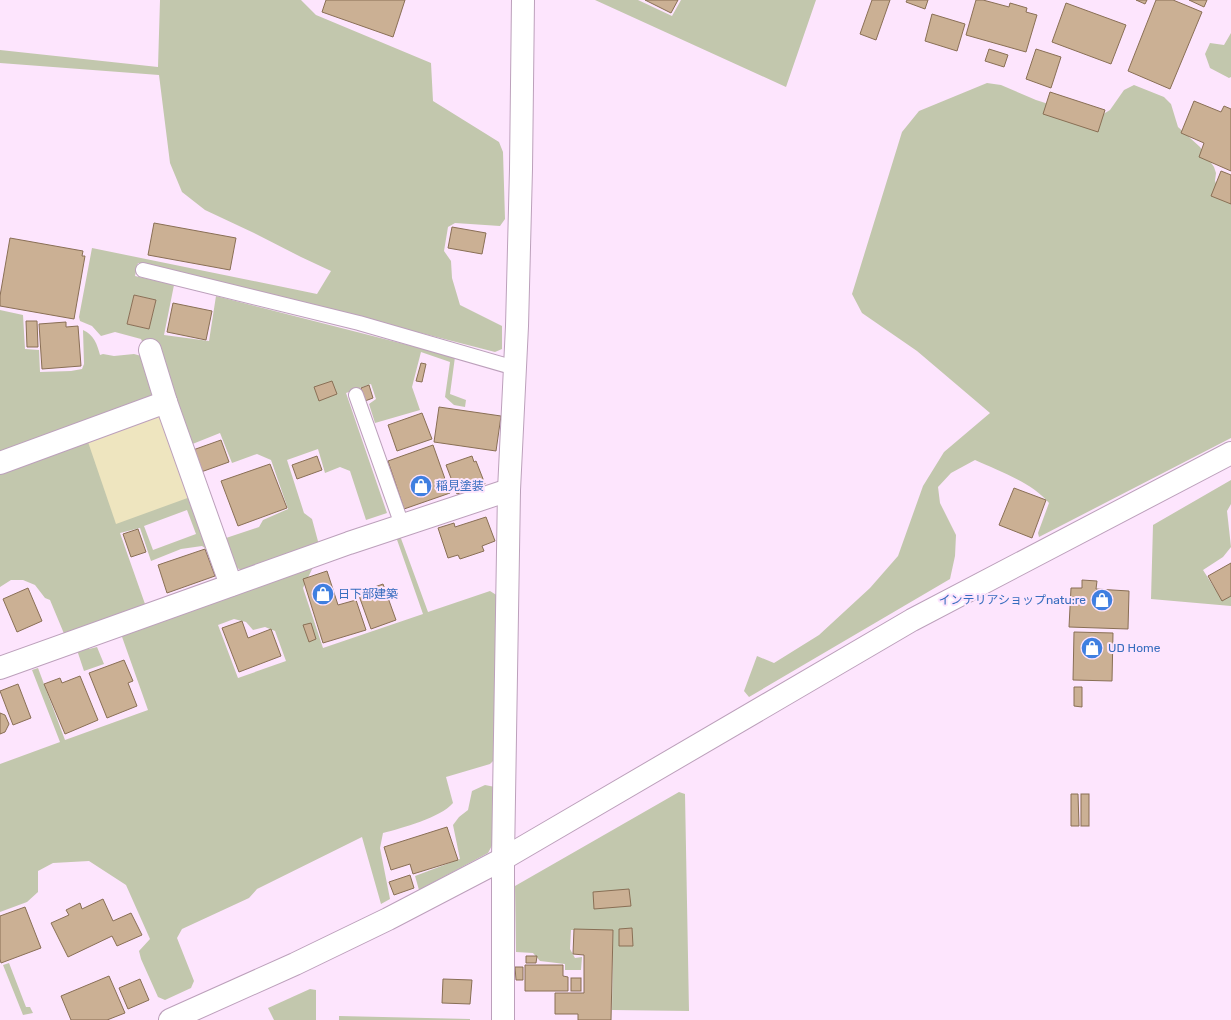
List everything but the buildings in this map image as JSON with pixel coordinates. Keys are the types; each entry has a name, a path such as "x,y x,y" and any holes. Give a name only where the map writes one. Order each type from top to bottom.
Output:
{"street":[{"path":"503,1020 503,859 509,490 515,368 521,169 523,0"},
{"path":"150,350 166,402 231,585"},
{"path":"0,463 166,402"},
{"path":"170,1020 295,964 388,919 503,859 912,620 1231,453"},
{"path":"0,668 231,585 509,490"}],"lane":[{"path":"142,270 359,323 515,368"},
{"path":"356,395 402,526"}],"green space":[{"path":"160,0 301,0 316,15 431,63 433,101 499,142 503,152 505,219 500,226 455,223 448,227 444,251 451,261 452,278 460,305 502,326 502,349 495,352 138,263 135,276 174,285 164,335 209,341 216,296 455,357 450,394 466,400 465,407 454,405 445,397 450,362 421,352 412,387 420,410 375,423 369,404 376,399 371,384 346,393 387,513 366,520 350,471 340,467 325,473 318,449 287,460 304,513 312,519 319,545 315,563 303,588 323,648 423,614 395,534 399,533 428,612 490,591 498,596 497,757 490,764 446,777 453,803 447,808 420,822 383,833 380,848 390,899 381,904 362,837 257,889 249,898 182,929 177,938 194,981 191,988 165,1000 158,997 141,959 139,951 150,939 126,885 89,861 53,863 38,871 38,892 27,902 0,912 0,764 60,742 32,670 38,668 65,740 148,710 121,634 255,565 241,570 233,566 223,539 259,527 263,520 288,509 271,460 257,454 232,463 220,433 190,445 141,339 115,332 101,336 92,326 80,321 79,317 92,248 317,294 331,271 205,210 182,192 170,163 159,75 0,63 0,50 158,67","holes":["134,295 156,300 149,329 127,324","234,619 246,622 253,630 265,627 275,631 286,661 238,678 218,625"]},
{"path":"595,0 638,0 672,16 681,0 816,0 786,87"},
{"path":"1231,33 1231,77 1229,78 1210,68 1205,54 1210,43 1224,45"},
{"path":"987,83 1001,85 1036,100 1095,119 1110,110 1124,90 1134,85 1164,97 1171,104 1178,127 1200,147 1214,167 1216,173 1215,181 1220,192 1231,195 1231,438 1039,537 1038,533 1049,503 1034,489 1005,473 975,460 951,473 938,487 940,503 956,535 955,556 950,579 749,697 744,691 757,656 774,663 819,635 870,588 898,556 923,486 944,452 990,413 917,351 862,313 852,294 902,132 919,111"},
{"path":"0,310 23,315 25,349 39,350 40,372 71,371 82,369 84,364 83,330 90,334 98,347 100,355 103,354 114,356 134,354 145,357 157,390 151,400 0,455"},
{"path":"81,439 193,496 218,581 208,550 202,546 181,549 151,561 140,528 120,533 145,604 143,609 65,636 50,600 45,598 35,585 23,580 11,580 0,587 0,469","holes":["187,510 196,534 153,550 144,526"]},
{"path":"1231,480 1231,504 1227,511 1231,547 1223,557 1203,570 1222,600 1231,596 1231,606 1151,599 1153,525"},
{"path":"88,645 89,649 97,647 104,664 84,671 77,650"},
{"path":"485,785 495,787 496,838 488,853 419,890 415,876 460,859 453,825 459,817 468,810 472,791"},
{"path":"679,792 685,794 689,1011 612,1010 613,930 571,930 570,949 575,958 582,957 581,970 565,970 565,964 540,961 533,953 516,952 515,886"},
{"path":"9,963 26,1007 30,1007 33,1013 23,1015 3,965"},
{"path":"310,989 316,990 316,1020 274,1020 268,1008"},
{"path":"339,1016 470,1019 470,1020 339,1020"}],"sand":[{"path":"155,414 167,422 193,496 116,524 87,439"}],"place":[{"name":"稲見塗装","path":"421,486"},
{"name":"日下部建築","path":"323,594"},
{"name":"インテリアショップnatu:re","path":"1102,600"},
{"name":"UD Home","path":"1092,648"}]}
